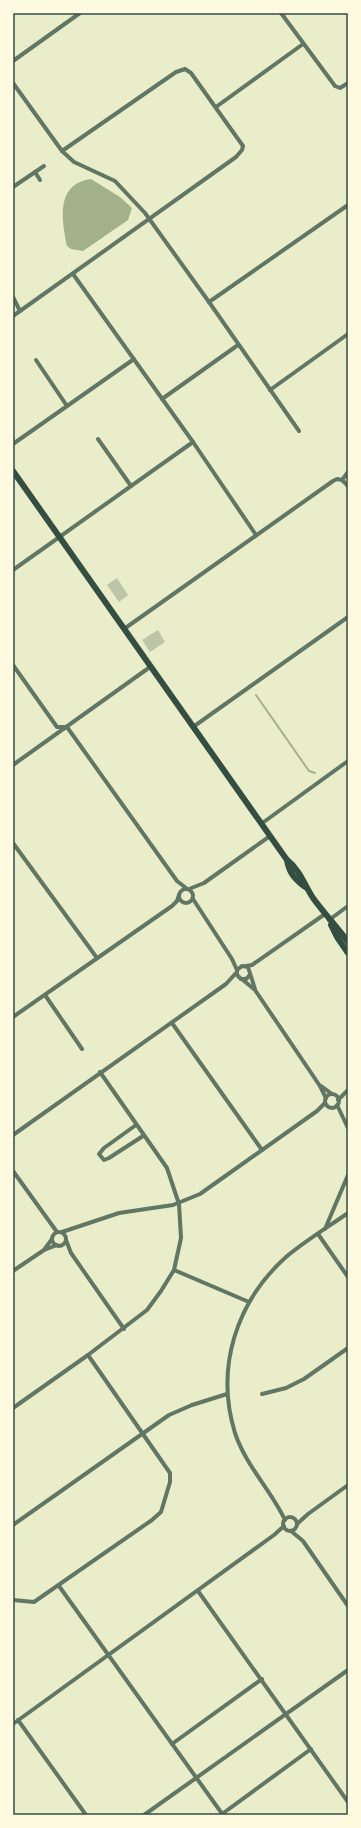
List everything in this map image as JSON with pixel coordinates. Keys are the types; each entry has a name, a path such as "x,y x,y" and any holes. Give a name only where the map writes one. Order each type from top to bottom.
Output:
{"main road":[{"path":"13,471 261,824 287,860 294,865 301,875 306,887 329,920 348,942"},
{"path":"329,920 337,937 348,953"}],"street":[{"path":"14,59 80,13"},
{"path":"281,13 334,85 340,88 348,83"},
{"path":"216,107 304,44"},
{"path":"13,316 236,157 242,150 241,142 191,73 185,69 180,70 62,151"},
{"path":"13,83 62,151 74,162 115,181 149,219 299,431"},
{"path":"13,187 44,166"},
{"path":"35,172 40,180"},
{"path":"209,302 348,205"},
{"path":"73,274 193,442 256,535"},
{"path":"13,297 20,311"},
{"path":"270,390 348,334"},
{"path":"162,399 238,345"},
{"path":"13,444 134,359"},
{"path":"36,360 67,406"},
{"path":"98,439 131,486"},
{"path":"13,570 193,442"},
{"path":"342,480 348,472"},
{"path":"124,629 333,481 337,479 342,480 348,486"},
{"path":"193,728 348,617"},
{"path":"13,665 57,727 67,727"},
{"path":"13,764 150,667"},
{"path":"67,727 178,881 188,889 200,912 232,959 241,979 255,990"},
{"path":"261,824 348,762"},
{"path":"179,893 204,883 270,836"},
{"path":"13,843 97,958"},
{"path":"178,881 179,898 200,912"},
{"path":"172,906 186,903 204,883"},
{"path":"13,1017 172,906 177,901 179,893"},
{"path":"329,920 348,906"},
{"path":"13,1135 226,984 237,971 244,966 258,960 325,914"},
{"path":"232,959 244,966 250,974 255,990 320,1086 329,1107"},
{"path":"226,984 250,974 258,960"},
{"path":"45,995 82,1049"},
{"path":"172,1023 262,1150"},
{"path":"13,1408 124,1329 147,1310 162,1291 174,1270 181,1238 179,1204 167,1168 143,1136 100,1072"},
{"path":"320,1086 335,1097 336,1106 348,1128"},
{"path":"44,1250 54,1235 62,1232 119,1213 179,1204 200,1194 317,1111 326,1101 348,1090"},
{"path":"317,1111 336,1106"},
{"path":"136,1125 104,1148 100,1154 104,1160 109,1158 143,1136"},
{"path":"13,1171 48,1221 58,1246 71,1253"},
{"path":"325,1229 348,1175"},
{"path":"13,1724 274,1536 284,1526 285,1520 280,1510 251,1468 235,1434 226,1394 228,1366 233,1338 249,1302 259,1285 286,1257 348,1213"},
{"path":"13,1271 44,1250 65,1243 66,1238 76,1227"},
{"path":"62,1232 66,1238 71,1253 124,1329"},
{"path":"318,1234 348,1277"},
{"path":"174,1270 249,1302"},
{"path":"262,1394 286,1388 304,1379 348,1348"},
{"path":"13,1600 34,1602 59,1586 161,1512 170,1482 170,1473 88,1355"},
{"path":"13,1525 143,1433 174,1413 192,1405 226,1394"},
{"path":"274,1536 290,1531 308,1514 348,1486"},
{"path":"280,1510 295,1519 308,1514"},
{"path":"285,1520 290,1517"},
{"path":"295,1519 303,1541 348,1606"},
{"path":"284,1526 303,1541"},
{"path":"59,1586 222,1814 311,1749"},
{"path":"198,1591 348,1802"},
{"path":"144,1815 348,1670"},
{"path":"172,1744 262,1679"},
{"path":"18,1720 86,1815"}],"shaded area":[{"path":"91,179 120,197 132,208 128,220 83,251 71,249 67,246 63,215 66,196 71,188 79,182"}],"building":[{"path":"117,578 128,595 119,602 107,585"},
{"path":"158,630 165,642 150,652 142,640"}],"waterway":[{"path":"256,695 309,771 315,773"}]}
